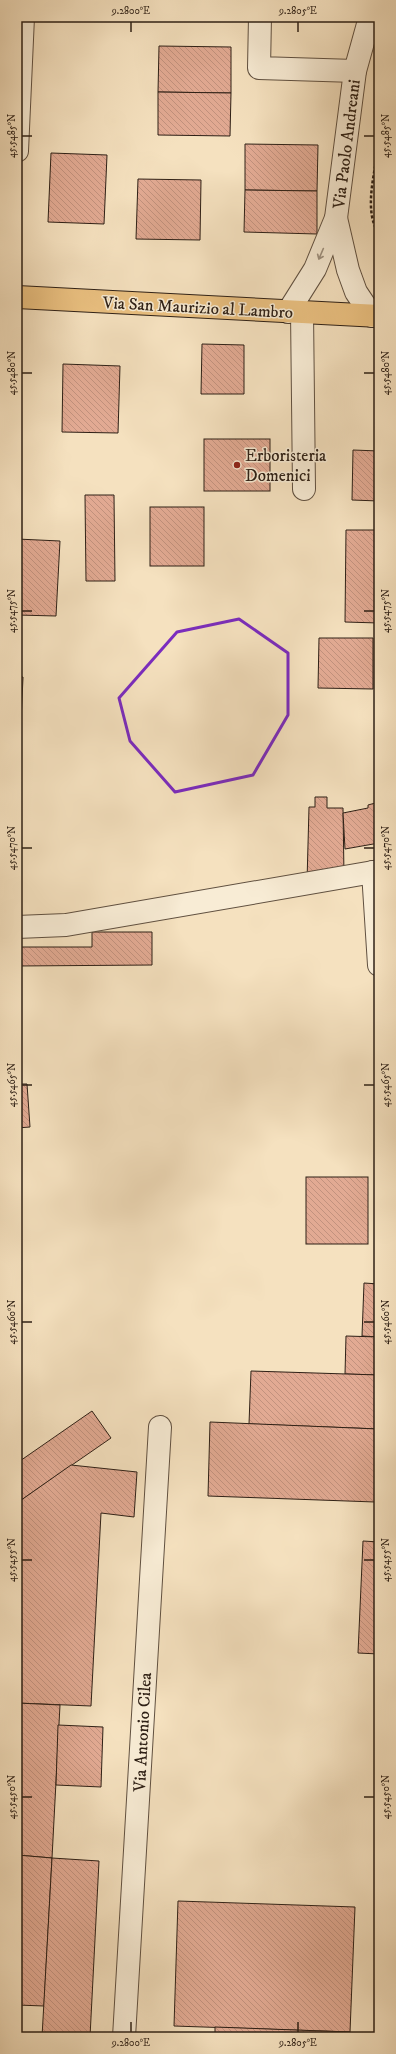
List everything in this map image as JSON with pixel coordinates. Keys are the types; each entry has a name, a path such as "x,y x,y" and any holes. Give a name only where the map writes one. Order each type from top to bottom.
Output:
{"main road":[{"name":"Via San Maurizio al Lambro","path":"17,297 376,316"}],"street":[{"path":"17,151 23,17"},
{"name":"Via Paolo Andreani","path":"260,17 259,68 355,71"},
{"name":"Via Paolo Andreani","path":"295,312 336,218 355,71 370,17"},
{"name":"Via Paolo Andreani","path":"336,218 348,270 356,292 376,316"},
{"path":"295,312 304,489"},
{"path":"17,927 66,925 376,872 379,965"},
{"name":"Via Antonio Cilea","path":"124,2037 160,1427"}],"path":[{"path":"379,146 370,206 376,230 379,233"}],"highlighted area":[{"path":"239,619 288,653 288,715 253,775 175,792 130,741 119,698 177,632"}],"building":[{"path":"159,46 231,47 231,93 158,92"},
{"path":"158,92 231,93 230,136 158,135"},
{"path":"245,144 318,145 317,191 245,190"},
{"path":"51,153 107,155 104,224 48,222"},
{"path":"138,179 201,180 200,240 136,239"},
{"path":"245,190 317,191 317,234 244,232"},
{"path":"202,344 244,345 244,394 201,394"},
{"path":"63,364 120,366 118,433 62,432"},
{"name":"Erboristeria Domenici","path":"204,439 270,439 270,491 204,491"},
{"path":"353,450 379,451 379,501 352,500"},
{"path":"85,495 114,495 115,581 86,581"},
{"path":"150,507 204,507 204,566 150,566"},
{"path":"346,530 379,530 379,623 345,622"},
{"path":"17,539 60,541 56,616 17,615"},
{"path":"319,638 373,638 373,689 318,688"},
{"path":"17,677 23,677 17,811"},
{"path":"315,797 327,797 327,808 343,808 344,876 307,882 309,807 315,807"},
{"path":"379,802 379,843 345,849 343,813 368,808 368,805"},
{"path":"92,932 152,932 152,965 17,966 17,947 92,947"},
{"path":"17,1084 27,1084 30,1127 17,1128"},
{"path":"306,1177 368,1177 368,1244 306,1244"},
{"path":"364,1283 379,1284 379,1337 362,1336"},
{"path":"346,1336 379,1337 379,1375 345,1374"},
{"path":"251,1371 379,1375 379,1429 249,1424"},
{"path":"92,1411 111,1438 17,1503 17,1463"},
{"path":"210,1422 378,1429 375,1502 208,1496"},
{"path":"71,1465 137,1472 134,1517 101,1513 91,1706 17,1703 17,1503"},
{"path":"363,1541 379,1542 379,1654 358,1653"},
{"path":"17,1703 60,1705 52,1858 17,1855"},
{"path":"58,1725 103,1727 101,1787 56,1785"},
{"path":"17,1855 52,1858 44,2006 17,2005"},
{"path":"52,1858 99,1861 90,2037 42,2037"},
{"path":"178,1901 355,1907 350,2032 174,2026"},
{"path":"215,2027 350,2032 350,2037 215,2037"}],"place":[{"name":"Erboristeria Domenici","path":"237,465"}]}
